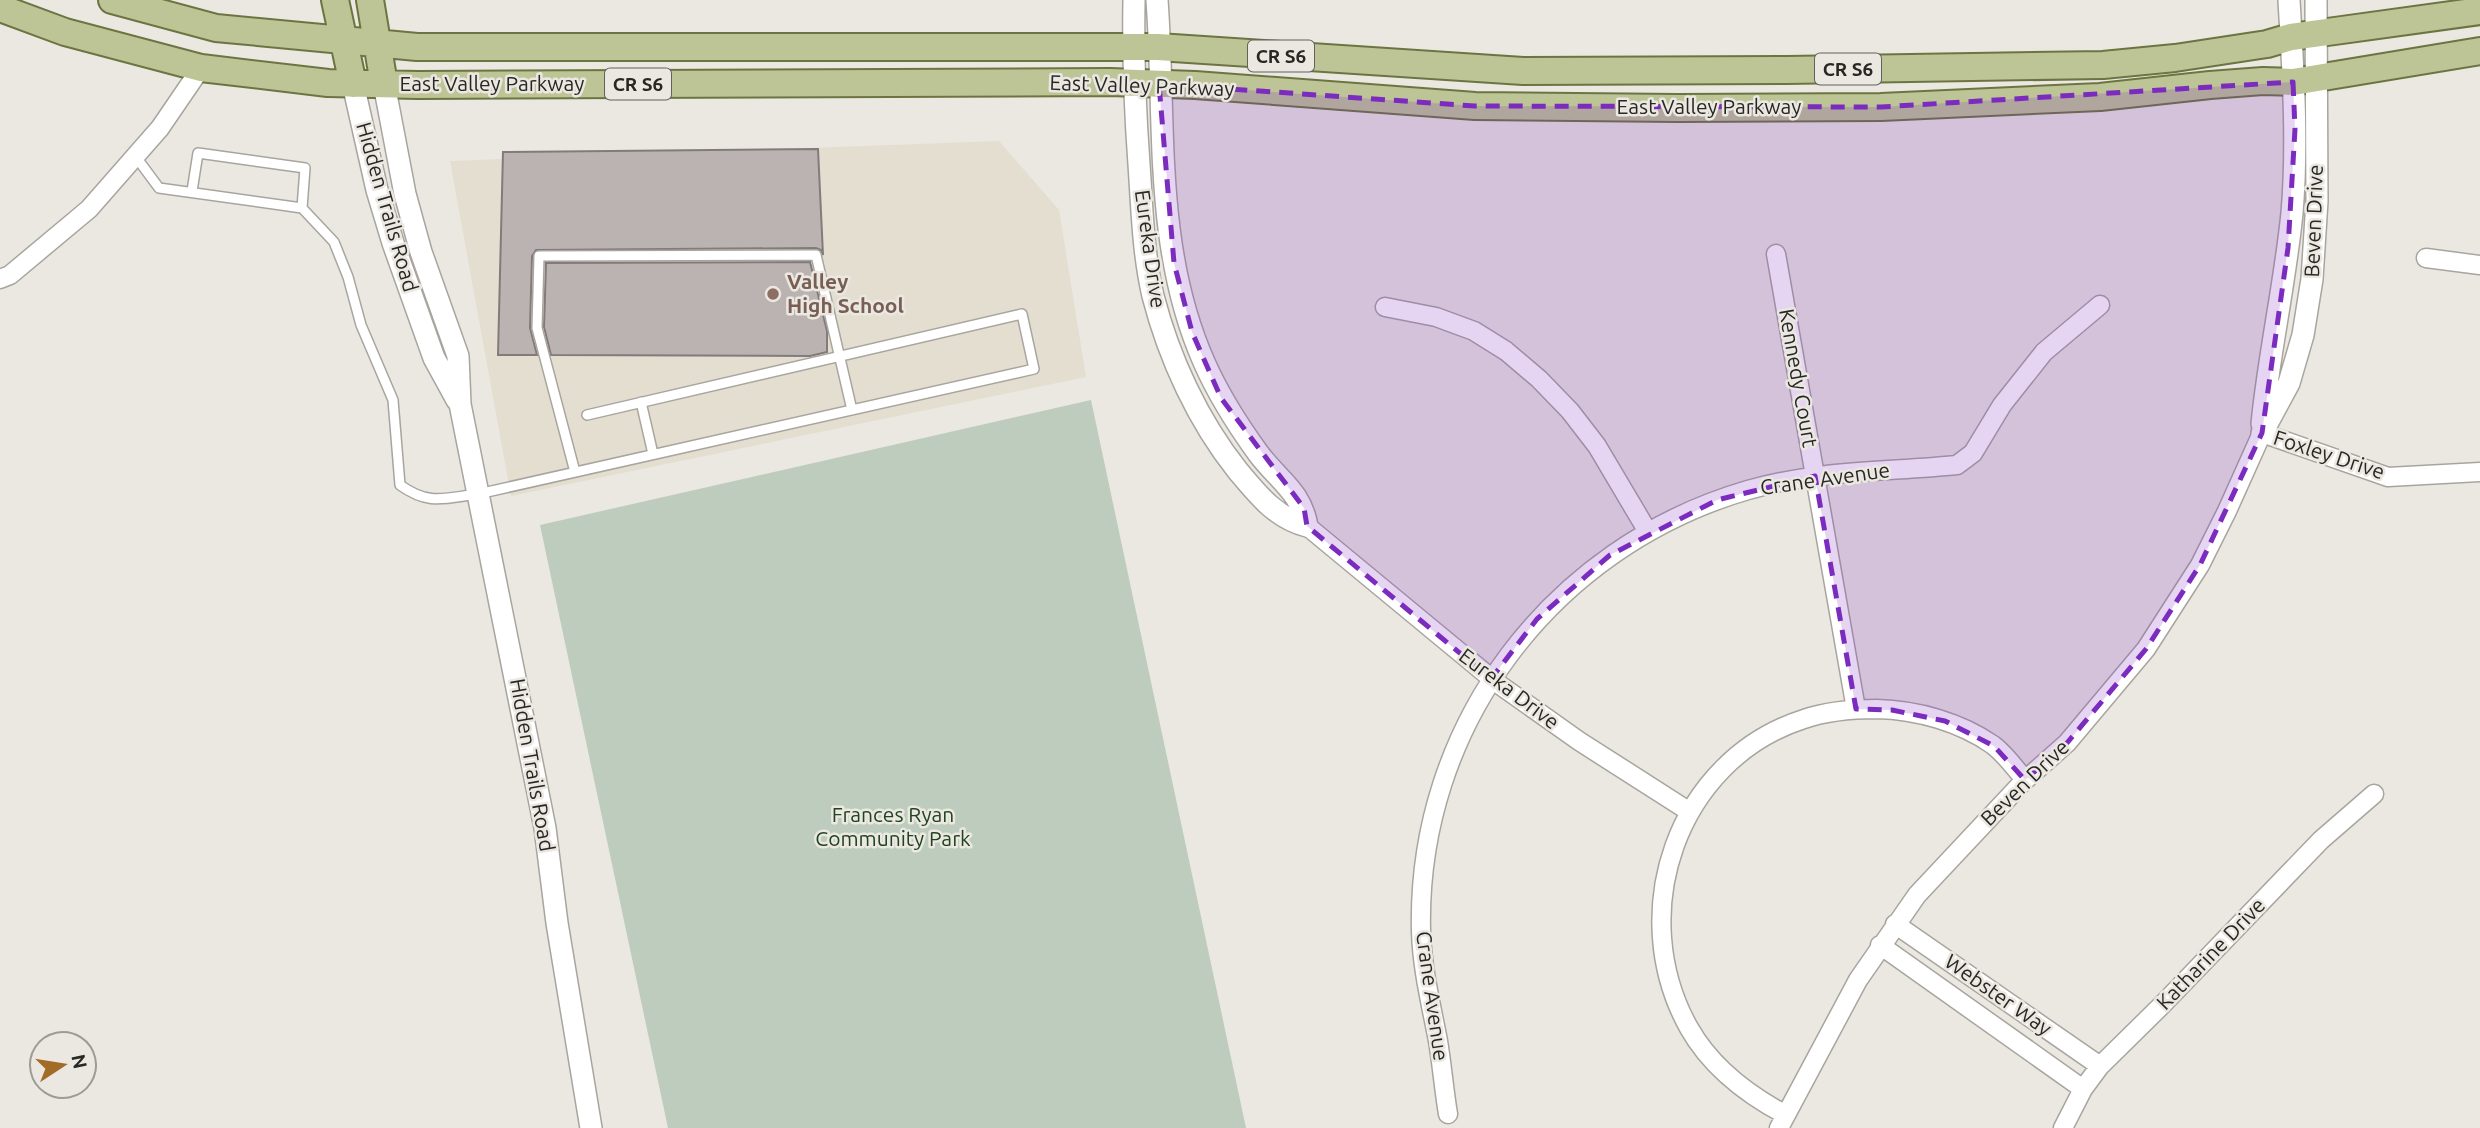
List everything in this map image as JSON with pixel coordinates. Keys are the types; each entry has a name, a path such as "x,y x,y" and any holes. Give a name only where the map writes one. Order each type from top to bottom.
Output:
{"main road":[{"name":"East Valley Parkway","path":"111,0 216,27 418,47 1146,47 1523,71 2103,65 2241,48 2291,37"},
{"path":"335,0 353,84"},
{"path":"370,0 384,84"},
{"name":"East Valley Parkway","path":"0,8 65,32 201,68 353,84 1147,83 1475,106 1881,107 2100,97 2210,85 2305,80"},
{"name":"CR S6","path":"2291,37 2480,10"},
{"name":"CR S6","path":"2305,80 2480,51"}],"street":[{"name":"Eureka Drive","path":"1134,0 1146,47 1147,83 1167,222 1192,332 1222,398 1260,456 1304,508 1307,526 1491,679 1579,741 1689,812"},
{"name":"Eureka Drive","path":"1146,47 1157,0"},
{"name":"Beven Drive","path":"1783,1122 1858,980 1917,894 2025,780 2067,743 2146,649 2200,565 2288,383 2303,335 2312,279 2317,201 2305,80 2291,37 2289,0"},
{"name":"Beven Drive","path":"2262,433 2266,382 2292,213 2305,80 2318,34 2316,0"},
{"path":"0,279 10,275 89,209 136,157 201,68"},
{"name":"Hidden Trails Road","path":"353,84 377,190 393,243 434,358 460,404"},
{"name":"Hidden Trails Road","path":"384,84 405,194 421,252 458,356 460,404 545,828 557,923 591,1128"},
{"name":"Kennedy Court","path":"1776,254 1856,709"},
{"path":"2426,258 2480,265"},
{"name":"Crane Avenue","path":"1448,1114 1438,1042 1426,986 1421,932 1422,892 1436,808 1461,735 1509,651 1537,619 1610,555 1696,509 1774,483 1815,476 1958,465 1973,453 2002,405 2044,352 2100,305"},
{"path":"1385,307 1436,317 1474,331 1506,351 1539,379 1570,411 1597,446 1648,533"},
{"name":"Foxley Drive","path":"2262,433 2388,477 2480,472"},
{"path":"1783,1122 1717,1065 1690,1030 1673,996 1664,964 1660,923 1662,888 1670,857 1689,812 1723,770 1744,751 1771,734 1803,719 1856,709 1892,710 1945,721 1994,746 2025,780"},
{"name":"Katharine Drive","path":"2063,1128 2083,1089 2100,1066 2321,840 2374,794"},
{"name":"Webster Way","path":"1895,924 2100,1066"},
{"name":"Webster Way","path":"1880,945 2083,1089"}],"lane":[{"path":"192,191 198,153 305,168 302,208"},
{"path":"136,157 159,188 302,208 334,242 348,277 361,326 393,400 400,485 417,497 439,499 478,494 1034,369 1022,313 587,415"},
{"path":"575,472 537,327 538,256 816,255 852,410"},
{"path":"641,402 653,454"}],"highlighted area":[{"path":"2293,82 2295,129 2288,248 2262,433 2200,565 2146,649 2067,743 2025,780 1994,746 1945,721 1892,710 1856,709 1815,476 1717,500 1610,555 1537,619 1491,679 1307,526 1304,508 1221,398 1192,332 1174,263 1159,84 1475,106 1881,107"}],"shaded area":[{"name":"Valley High School","path":"999,141 1059,210 1086,377 511,496 450,161"}],"green space":[{"name":"Frances Ryan Community Park","path":"1091,400 1246,1128 668,1128 540,525"}],"building":[{"path":"818,149 823,255 821,250 816,248 536,250 532,256 530,328 537,355 498,355 503,152"},
{"path":"810,262 827,331 827,352 810,356 551,355 544,327 546,263"}],"place":[{"name":"Valley High School","path":"773,294"}]}
